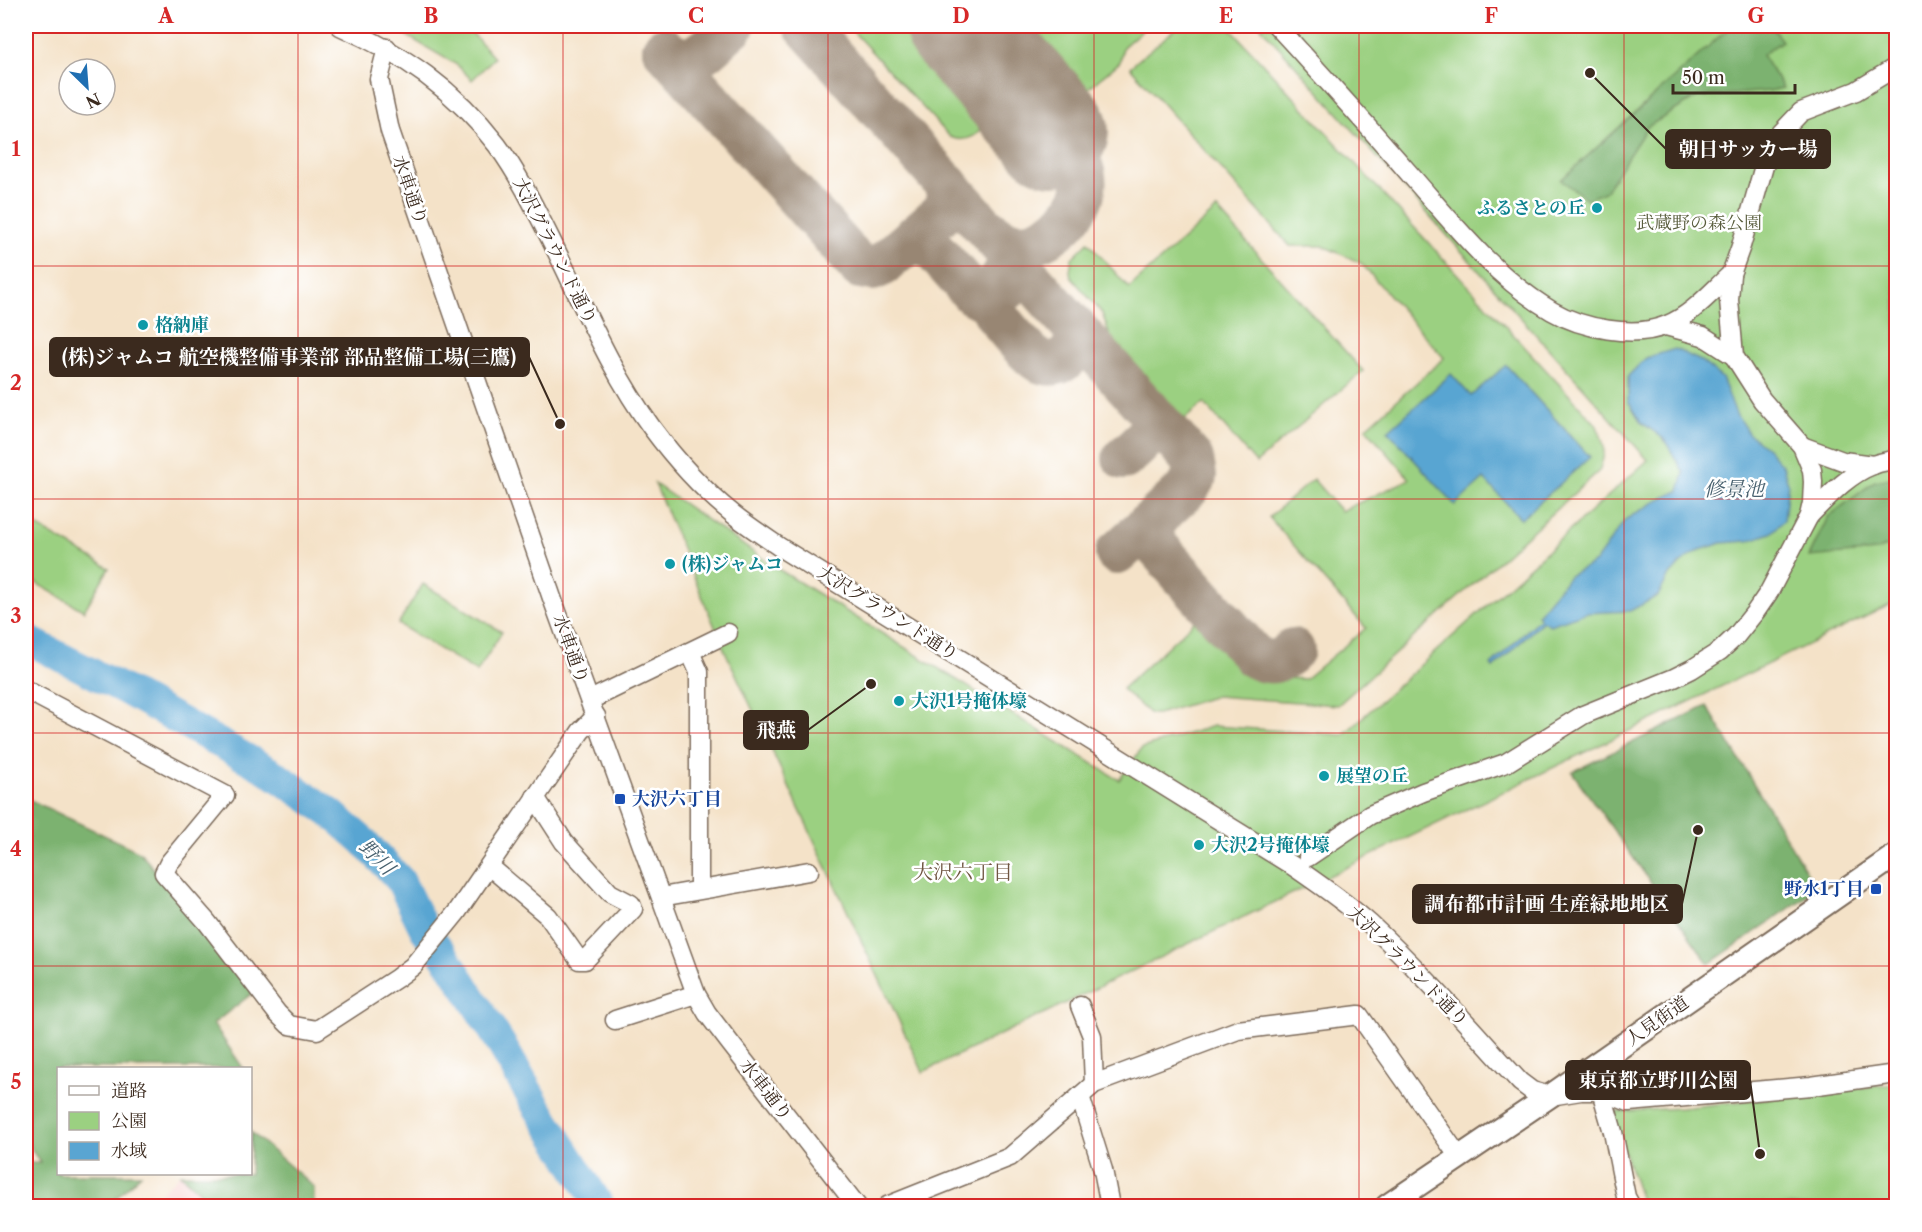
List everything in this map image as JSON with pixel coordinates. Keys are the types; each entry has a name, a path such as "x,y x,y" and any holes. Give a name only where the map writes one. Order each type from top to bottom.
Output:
{"main road":[{"name":"人見街道","path":"1387,1206 1550,1096 1896,855"}],"street":[{"name":"大沢グラウンド通り","path":"340,26 387,48 423,72 464,107 497,145 525,188 628,390 652,427 696,481 733,514 781,548 1293,866 1326,889 1369,923 1433,987 1520,1082 1532,1091 1550,1096"},
{"path":"1277,26 1491,263 1535,300 1564,317 1603,329 1635,331 1666,326 1688,313 1731,274"},
{"name":"水車通り","path":"387,48 379,79 390,131 552,598 696,994 730,1043 856,1206"},
{"path":"1734,356 1730,317 1731,274 1764,166 1780,133 1801,112 1856,91 1896,67"},
{"path":"1308,857 1370,815 1423,792 1506,763 1583,714 1674,678 1703,662 1736,636 1769,592 1809,516 1812,502 1812,470 1802,446 1762,400 1734,356 1704,336 1666,326"},
{"path":"1802,446 1843,461 1873,465"},
{"path":"1809,516 1848,480 1873,465 1896,459"},
{"path":"26,690 225,795 169,863 164,873 207,922 277,1013 289,1025 317,1030 397,978 419,958 489,866 581,731 593,708 690,652 728,633"},
{"path":"690,652 699,672 699,889"},
{"path":"489,866 548,916 579,960 585,960 633,909 631,904 610,893 564,842 535,797"},
{"path":"661,897 808,871"},
{"path":"615,1020 696,994"},
{"path":"1080,1006 1092,1036 1087,1090 1110,1206"},
{"path":"887,1206 1010,1157 1087,1090 1238,1030 1359,1015 1460,1157"},
{"path":"1550,1096 1581,1091 1601,1091 1629,1102 1810,1086 1896,1074"},
{"path":"1601,1091 1630,1206"}],"shaded area":[{"path":"181,1175 226,1206 147,1206"}],"green space":[{"path":"390,26 466,26 494,58 472,80 457,65"},
{"path":"848,26 900,26 981,117 982,123 977,133 962,139 950,137"},
{"path":"1028,26 1147,26 1123,47 1120,62 1086,90"},
{"path":"1179,26 1228,26 1596,424 1603,442 1604,452 1599,471 1338,705 1216,696 1158,714 1150,714 1122,689 1197,619 1248,676 1305,679 1366,628 1269,517 1313,479 1341,511 1410,479 1366,428 1444,358 1361,263 1323,246 1290,246 1130,67"},
{"name":"武蔵野の森公園","path":"1260,26 1896,26 1896,602 923,1072 725,651 655,484 778,569 1119,780 1142,748 1213,726 1343,735 1648,460"},
{"path":"1731,26 1771,26 1782,41 1762,55 1783,88 1697,97 1647,127 1605,192 1587,199 1561,180"},
{"path":"1217,209 1363,371 1256,463 1204,403 1180,423 1112,342 1102,313 1071,277 1070,271 1072,258 1088,242 1129,288"},
{"path":"1896,477 1896,542 1877,551 1809,557 1828,517 1875,481"},
{"path":"31,523 109,568 84,611 26,577 26,533"},
{"path":"423,584 502,632 477,672 398,624"},
{"path":"1707,706 1817,889 1709,964 1572,772"},
{"path":"26,798 140,852 254,992 213,1024 242,1067 57,1067 57,1175 140,1175 108,1206 26,1206 26,1163 40,1163 26,1140"},
{"path":"1896,1084 1896,1206 1643,1206 1610,1112 1681,1108"},
{"path":"252,1133 314,1187 314,1206 215,1206 181,1175 252,1175"}],"water":[{"name":"修景池","path":"1675,349 1701,361 1722,378 1737,416 1749,434 1767,448 1783,466 1788,483 1784,521 1771,533 1748,541 1722,543 1700,550 1681,563 1668,577 1658,596 1630,611 1585,613 1550,625 1543,621 1493,668 1491,665 1540,618 1537,615 1569,576 1595,562 1626,519 1660,499 1679,491 1684,473 1664,439 1641,422 1628,401 1628,376 1646,358"},
{"path":"1506,365 1590,457 1521,519 1484,479 1455,505 1388,431 1451,374 1471,396"}],"waterway":[{"name":"野川","path":"26,639 125,690 269,771 332,814 363,841 400,880 424,929 451,965 500,1042 537,1107 600,1206"}],"taxiway":[{"path":"664,49 674,56 692,57 709,48 733,26"},
{"path":"805,26 1192,459 1195,476 1188,488 1117,553"},
{"path":"664,49 860,267 873,269 882,265 944,211 949,199 945,182"},
{"path":"988,229 1006,240 1024,243 1042,239 1060,227 1075,210 1083,192 1083,173 1073,152"},
{"path":"903,247 920,243 932,248 978,297 994,297 1012,284"},
{"path":"1006,250 1007,268 995,287 991,300 996,314 1014,337 1039,361 1048,364 1056,363 1063,361 1073,350 1076,334 1074,326"},
{"path":"1124,458 1146,437 1149,431 1151,424 1148,409"},
{"path":"1158,516 1153,532 1157,547 1255,657 1266,661 1276,661 1293,650"}],"runway":[{"path":"960,26 1054,131"}],"place":[{"name":"朝日サッカー場","path":"1590,73"},
{"name":"ふるさとの丘","path":"1597,208"},
{"name":"格納庫","path":"143,325"},
{"name":"(株)ジャムコ 航空機整備事業部 部品整備工場(三鷹)","path":"560,424"},
{"name":"(株)ジャムコ","path":"670,564"},
{"name":"飛燕","path":"871,684"},
{"name":"大沢1号掩体壕","path":"899,701"},
{"name":"展望の丘","path":"1324,776"},
{"name":"大沢六丁目","path":"620,799"},
{"name":"調布都市計画 生産緑地地区","path":"1698,830"},
{"name":"大沢2号掩体壕","path":"1199,845"},
{"name":"野水1丁目","path":"1876,889"},
{"name":"東京都立野川公園","path":"1760,1154"}],"district":[{"name":"大沢六丁目","path":"963,872"}]}
